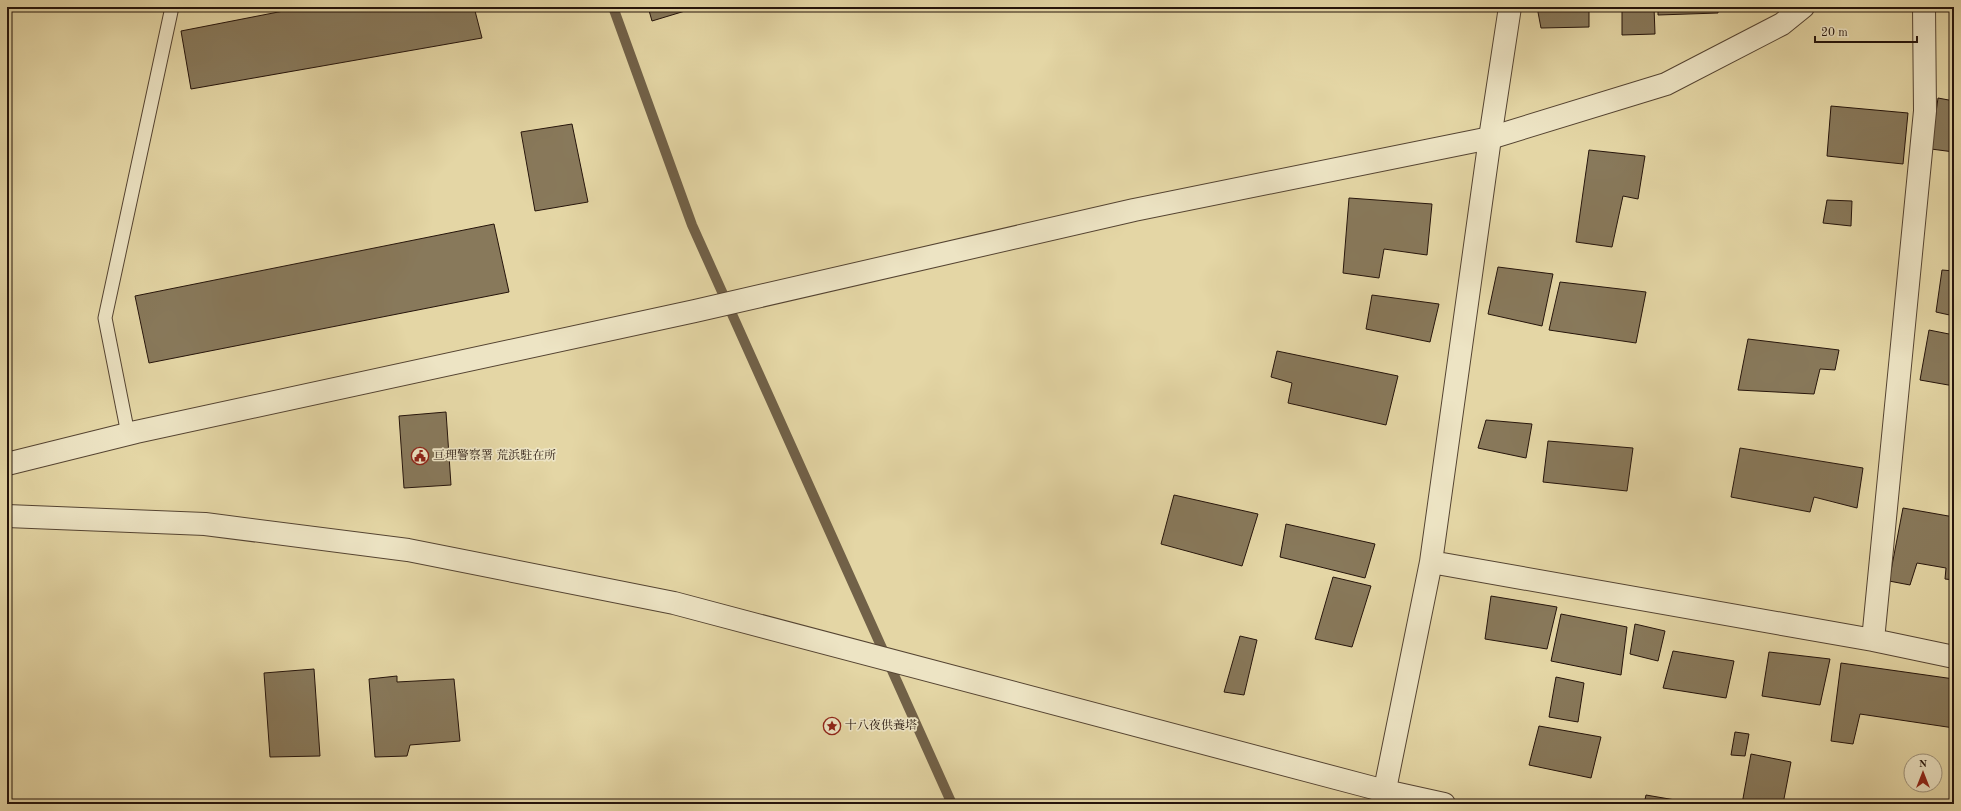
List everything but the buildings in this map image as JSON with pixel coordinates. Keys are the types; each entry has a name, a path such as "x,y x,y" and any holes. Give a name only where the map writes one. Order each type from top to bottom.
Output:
{"street":[{"path":"1384,798 1431,562 1490,138 1510,7"},
{"path":"7,464 128,434 695,311 1134,210 1490,138 1666,84 1782,24 1803,7"},
{"path":"1873,640 1925,112 1924,7"},
{"path":"7,516 205,524 408,550 674,603 921,668 1384,798 1444,804"},
{"path":"1431,562 1873,640 1954,656"}],"lane":[{"path":"128,434 105,318 172,7"}],"waterway":[{"path":"613,7 692,225 952,804"}],"place":[{"name":"亘理警察署 荒浜駐在所","path":"420,456"},
{"name":"十八夜供養塔","path":"832,726"}]}
